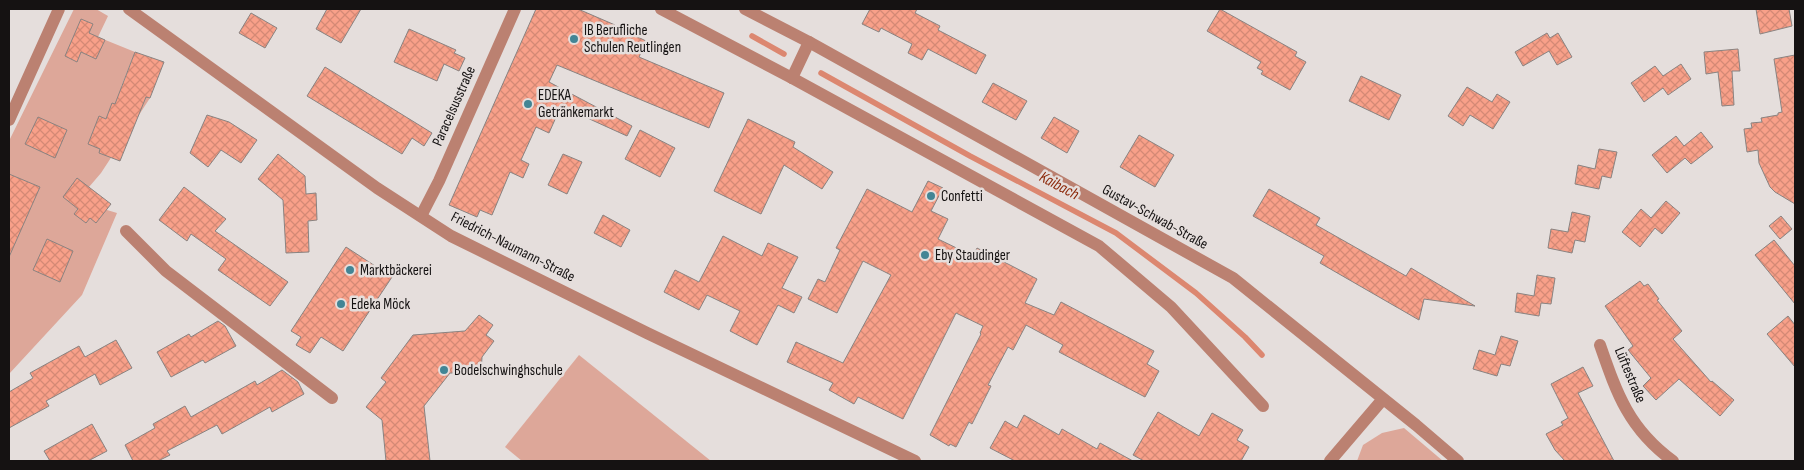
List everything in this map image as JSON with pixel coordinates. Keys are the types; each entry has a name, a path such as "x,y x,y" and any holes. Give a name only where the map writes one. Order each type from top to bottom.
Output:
{"street":[{"path":"9,120 59,9"},
{"name":"Friedrich-Naumann-Straße","path":"129,9 377,188 451,236 895,457 915,461"},
{"name":"Paracelsusstraße","path":"421,216 443,172 515,9"},
{"path":"660,9 792,78 1099,246 1172,306 1263,406"},
{"name":"Gustav-Schwab-Straße","path":"745,9 809,42 1233,278 1458,461"},
{"path":"792,78 809,42"},
{"path":"126,231 166,271 332,398"},
{"name":"Lüftestraße","path":"1600,345 1618,395 1638,429 1661,453 1672,461"},
{"path":"1330,461 1383,399"}],"shaded area":[{"path":"74,9 96,9 108,16 98,37 135,52 121,87 150,98 101,173 89,187 107,210 117,213 82,295 9,374 9,141"},
{"path":"579,355 711,461 522,461 505,447"},
{"path":"1404,428 1443,461 1357,461 1363,445 1382,433"}],"building":[{"path":"327,9 361,9 341,43 316,29"},
{"name":"EDEKA Getränkemarkt","path":"536,9 578,9 615,25 646,41 639,57 724,93 709,128 557,65 549,82 632,126 627,136 561,106 549,133 536,127 521,160 529,164 523,178 510,172 492,215 480,210 477,217 449,205"},
{"path":"870,9 917,9 915,13 940,26 938,30 986,55 976,74 928,49 922,60 908,53 912,44 881,28 879,32 862,24"},
{"path":"1220,9 1297,52 1295,56 1306,62 1290,90 1261,74 1263,71 1257,68 1261,62 1207,31"},
{"path":"1756,9 1789,9 1792,26 1760,34"},
{"path":"251,13 277,28 265,48 239,33"},
{"path":"81,19 93,24 89,33 105,40 96,59 81,52 77,62 65,56"},
{"path":"409,29 456,50 454,53 465,58 459,71 444,64 437,81 394,62"},
{"path":"1547,33 1550,38 1558,33 1572,57 1557,65 1549,51 1523,66 1515,52"},
{"path":"1738,49 1740,71 1732,71 1734,105 1722,106 1718,72 1706,74 1704,52"},
{"path":"135,52 164,62 150,98 146,97 120,161 99,153 100,149 88,144 99,116 106,119 112,103 115,104"},
{"path":"1795,55 1795,204 1770,187 1759,163 1758,150 1747,152 1744,129 1752,128 1751,123 1762,122 1761,118 1778,115 1778,113 1782,112 1774,59"},
{"path":"1681,64 1691,79 1668,95 1663,88 1644,102 1631,83 1655,66 1663,76"},
{"path":"325,67 432,133 424,146 412,138 402,154 307,96"},
{"path":"1361,76 1401,95 1389,120 1349,101"},
{"path":"993,83 1027,101 1016,120 982,102"},
{"path":"1467,87 1492,102 1497,94 1510,102 1493,129 1470,115 1463,126 1448,116"},
{"path":"207,115 229,122 257,140 241,163 221,150 208,167 190,153"},
{"path":"38,117 67,130 55,158 25,144"},
{"path":"1054,117 1079,131 1067,153 1041,138"},
{"path":"748,119 795,142 793,147 833,172 822,189 784,165 761,214 714,191"},
{"path":"640,130 675,148 660,177 625,159"},
{"path":"1701,132 1713,147 1691,164 1685,158 1667,173 1652,155 1676,136 1684,146"},
{"path":"1139,135 1174,155 1155,187 1120,167"},
{"path":"1599,149 1617,152 1611,178 1602,176 1599,189 1575,184 1578,165 1595,169"},
{"path":"278,154 305,176 306,194 316,193 317,220 308,221 309,252 286,253 283,200 258,179"},
{"path":"563,154 582,162 567,194 548,185"},
{"path":"9,174 40,187 9,257"},
{"path":"77,178 111,204 96,223 90,218 86,223 74,214 78,209 63,197"},
{"path":"928,181 943,188 931,211 948,219 938,239 973,256 977,248 1037,279 1025,303 1054,315 1061,302 1154,351 1147,364 1159,371 1145,397 1059,352 1063,345 1026,325 1013,350 1008,347 988,385 991,386 972,424 969,422 956,447 950,444 949,446 930,435 981,334 983,326 956,313 903,419 858,397 854,404 829,390 833,383 787,362 796,342 843,363 891,275 863,261 837,313 808,299 818,279 825,282 840,250 836,248 867,189 912,212"},
{"path":"184,187 226,219 215,231 288,282 270,306 218,270 226,259 191,234 187,241 159,220"},
{"path":"1269,189 1320,218 1316,225 1406,276 1411,268 1475,306 1424,299 1419,320 1320,263 1324,256 1253,216"},
{"path":"1666,201 1680,213 1662,234 1655,228 1640,247 1622,232 1641,209 1651,218"},
{"path":"1572,212 1590,216 1585,242 1575,240 1572,253 1548,248 1551,229 1568,232"},
{"path":"603,215 630,230 621,247 594,233"},
{"path":"1781,216 1792,229 1780,239 1769,226"},
{"path":"723,236 762,256 768,243 798,257 782,288 802,297 794,313 778,305 757,345 730,331 740,311 707,295 699,310 664,292 675,270 699,282"},
{"path":"47,239 73,251 60,282 33,270"},
{"path":"1774,240 1795,266 1795,304 1755,255"},
{"name":"Edeka Möck","path":"346,247 392,277 343,351 321,337 310,353 296,345 301,337 291,331"},
{"path":"1537,275 1555,278 1551,304 1541,303 1539,316 1515,312 1517,293 1534,296"},
{"path":"1640,281 1644,286 1648,284 1659,299 1657,300 1682,331 1673,339 1711,382 1734,400 1720,416 1679,379 1656,400 1643,386 1651,378 1628,350 1633,346 1605,306"},
{"path":"479,315 493,325 486,335 494,341 482,357 481,373 450,373 424,406 430,461 386,461 382,420 366,407 386,382 381,378 413,335 465,331"},
{"path":"1788,316 1795,325 1795,367 1767,334"},
{"path":"218,321 225,326 236,346 205,363 203,360 171,377 157,352 189,334 191,337"},
{"path":"1501,336 1518,341 1510,366 1501,364 1497,376 1473,369 1479,350 1495,355"},
{"path":"116,340 132,368 100,385 95,374 46,401 49,406 9,428 9,392 33,378 30,373 79,346 85,357"},
{"path":"1583,367 1593,386 1578,393 1614,461 1565,461 1555,450 1546,434 1563,425 1561,422 1568,418 1551,384"},
{"path":"282,370 298,382 304,394 272,412 270,407 222,434 217,425 167,451 170,455 158,461 133,461 125,445 155,428 153,424 185,406 191,417 255,381 257,385"},
{"path":"1158,412 1199,436 1212,413 1243,430 1237,440 1249,447 1241,461 1144,461 1133,455"},
{"path":"1024,415 1059,435 1062,429 1097,449 1100,443 1133,461 1015,461 990,448 1005,421 1017,428"},
{"path":"92,424 107,451 88,461 50,461 44,451"}],"waterway":[{"name":"Kaibach","path":"752,36 784,54"},
{"name":"Kaibach","path":"821,73 970,156 1116,233 1196,293 1262,355"}],"place":[{"name":"IB Berufliche Schulen Reutlingen","path":"574,39"},
{"name":"EDEKA Getränkemarkt","path":"528,104"},
{"name":"Confetti","path":"931,196"},
{"name":"Eby Staudinger","path":"925,255"},
{"name":"Marktbäckerei","path":"350,270"},
{"name":"Edeka Möck","path":"341,304"},
{"name":"Bodelschwinghschule","path":"444,370"}]}
